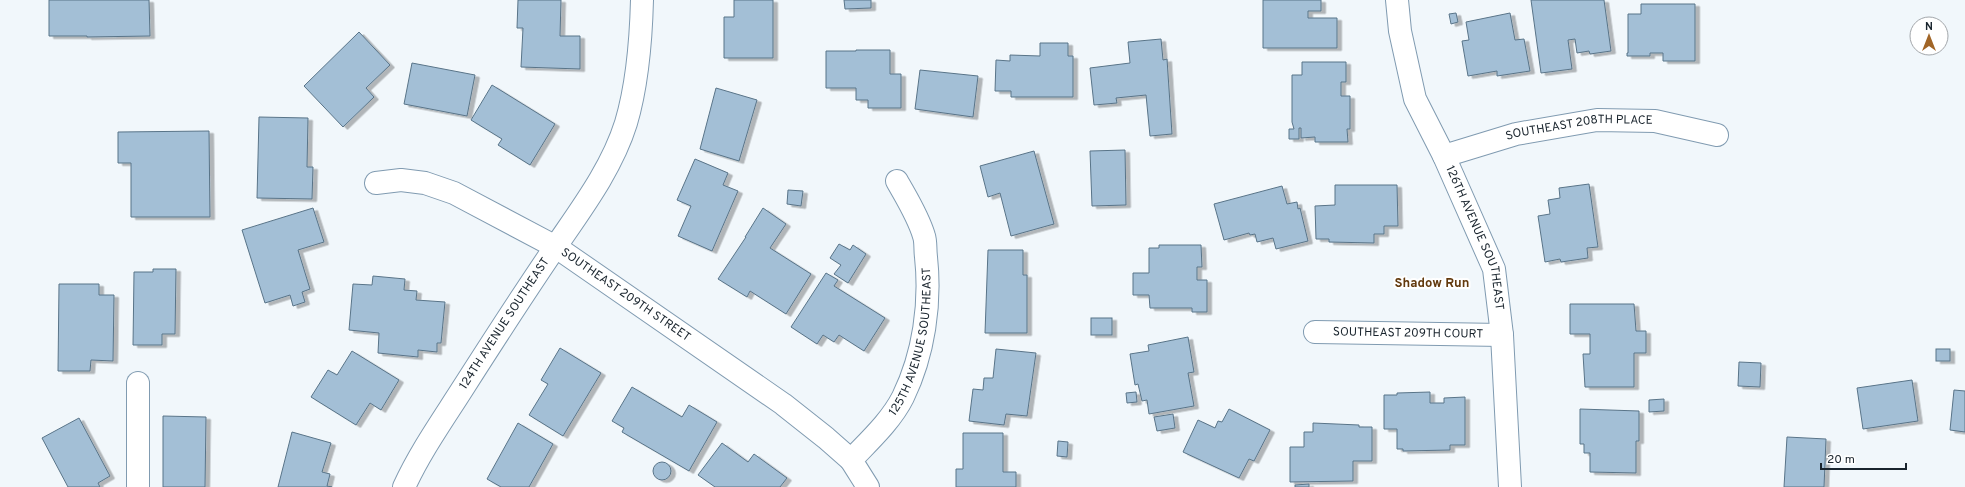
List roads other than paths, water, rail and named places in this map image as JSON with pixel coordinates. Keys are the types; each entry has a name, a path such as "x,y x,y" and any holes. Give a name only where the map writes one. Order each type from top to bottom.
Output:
{"street":[{"name":"124TH AVENUE SOUTHEAST","path":"404,487 416,461 598,183 626,123 637,61 642,0"},
{"name":"126TH AVENUE SOUTHEAST","path":"1397,0 1400,31 1415,99 1444,156 1494,269 1502,335 1510,487"},
{"name":"SOUTHEAST 208TH PLACE","path":"1444,156 1516,134 1597,120 1655,121 1717,135"},
{"name":"SOUTHEAST 209TH STREET","path":"376,183 401,180 425,183 454,193 556,247 783,404 851,460"},
{"name":"125TH AVENUE SOUTHEAST","path":"851,460 880,430 902,398 915,370 922,340 926,304 927,270 924,237 915,213 897,181"},
{"name":"SOUTHEAST 209TH COURT","path":"1315,332 1502,335"},
{"path":"138,383 138,487"},
{"path":"851,460 868,487"}],"district":[{"name":"Shadow Run","path":"1432,284"}]}
